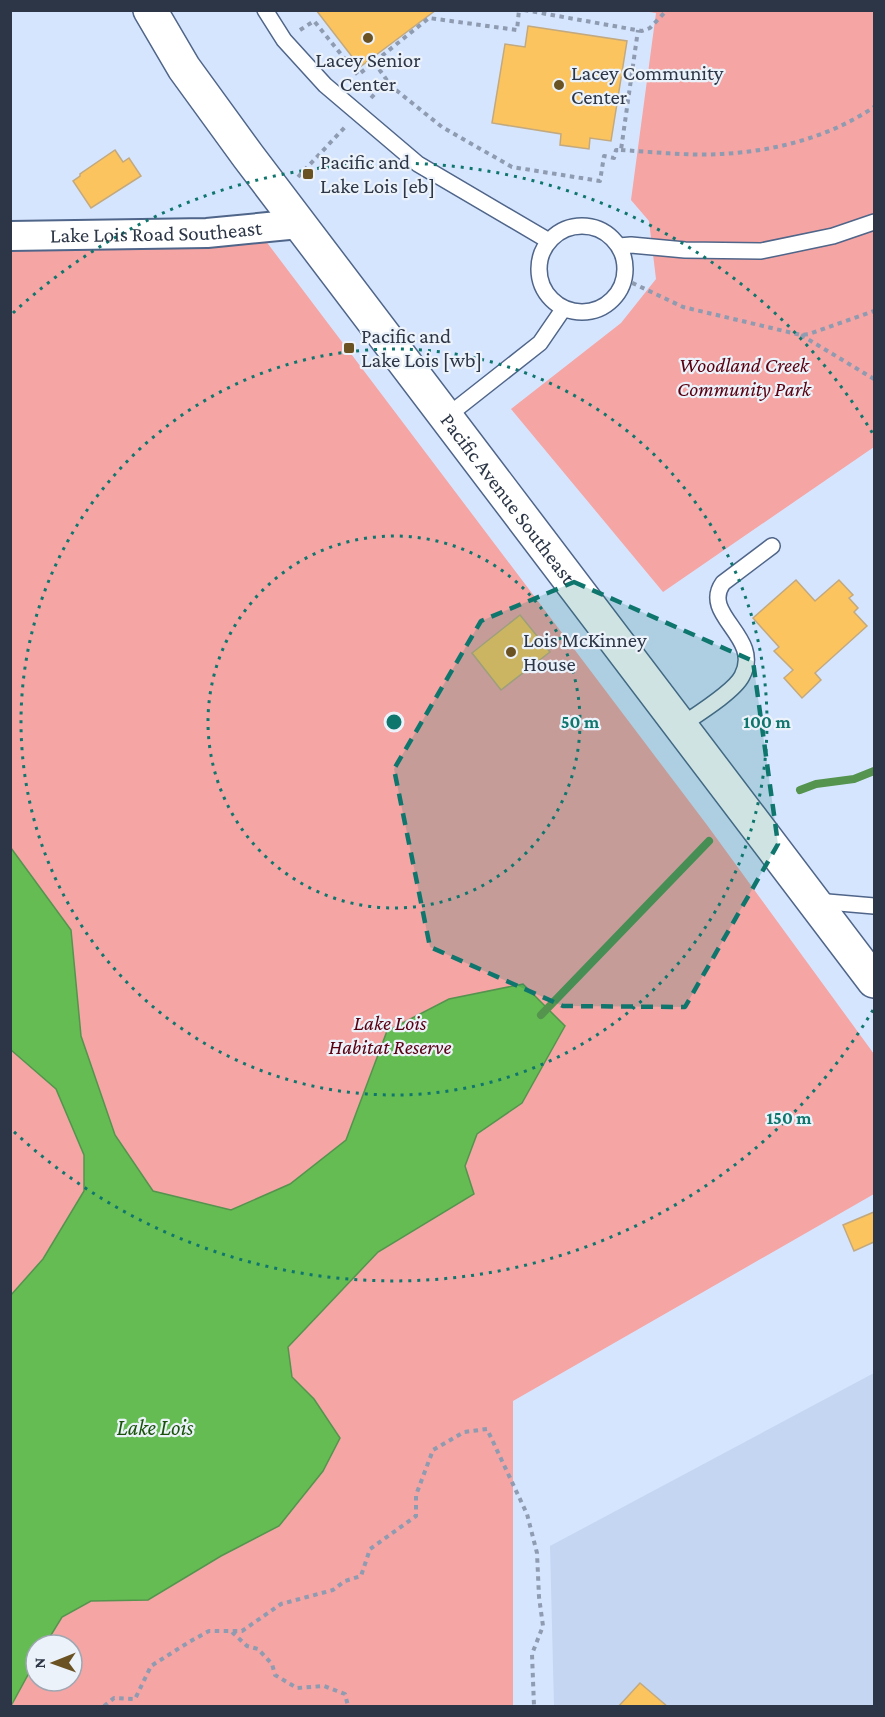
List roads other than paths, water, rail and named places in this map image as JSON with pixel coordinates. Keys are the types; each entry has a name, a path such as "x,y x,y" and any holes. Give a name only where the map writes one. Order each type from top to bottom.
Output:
{"main road":[{"name":"Pacific Avenue Southeast","path":"150,10 184,68 278,197 874,981"}],"street":[{"name":"Lake Lois Road Southeast","path":"10,236 207,233 299,224"}],"lane":[{"path":"265,10 284,39 325,85 418,164 549,241"},
{"path":"619,246 685,250 761,250 833,236 874,222"},
{"path":"586,225 605,232 619,246 626,267 624,279 617,295 606,305 594,311 579,312 564,308 548,296 541,283 539,268 541,254 549,241 560,231 586,225"},
{"path":"446,417 540,343 564,308"},
{"path":"680,726 734,687 743,675 745,650 740,637 721,610 717,600 717,591 723,583 772,546"},
{"path":"813,900 874,906"}],"water":[{"name":"Lake Lois","path":"11,848 71,930 81,1036 115,1135 153,1191 231,1210 290,1184 346,1140 387,1031 449,999 523,984 565,1026 522,1103 477,1134 465,1166 474,1194 378,1252 288,1347 292,1377 314,1399 340,1438 323,1471 279,1526 221,1556 148,1600 91,1601 62,1617 52,1633 24,1633 24,1682 11,1706 11,1295 43,1259 84,1191 84,1155 56,1089 11,1050"}],"waterway":[{"path":"800,790 816,784 854,779 874,771"},
{"path":"541,1015 709,841"}],"place":[{"name":"Lacey Senior Center","path":"368,38"},
{"name":"Lacey Community Center","path":"559,85"},
{"name":"Pacific and Lake Lois [eb]","path":"308,174"},
{"name":"Pacific and Lake Lois [wb]","path":"349,348"},
{"name":"Lois McKinney House","path":"511,652"}],"park label":[{"name":"Woodland Creek Community Park","path":"744,377"},
{"name":"Lake Lois Habitat Reserve","path":"390,1035"}]}
